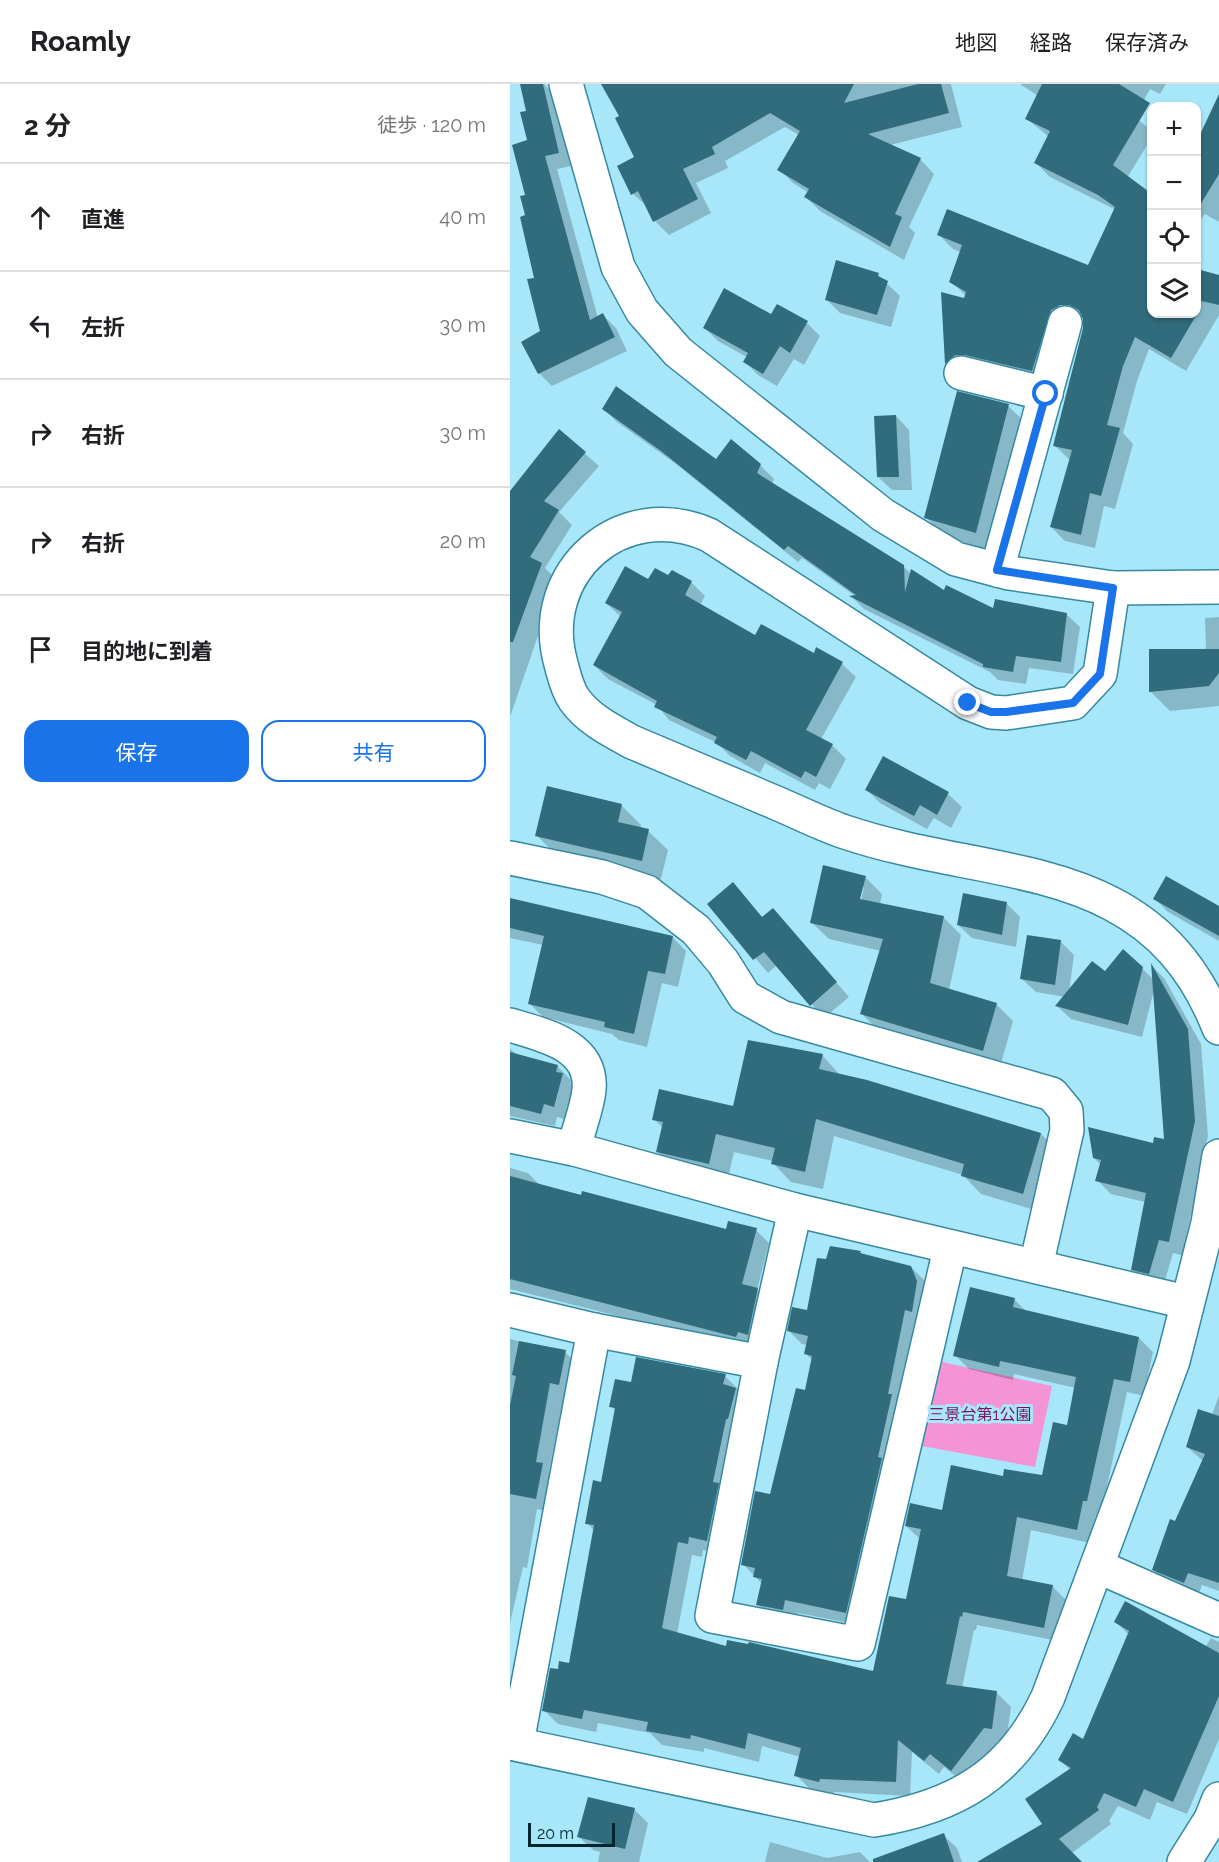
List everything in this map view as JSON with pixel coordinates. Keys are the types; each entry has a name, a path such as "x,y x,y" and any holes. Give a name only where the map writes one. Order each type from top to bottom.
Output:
{"street":[{"path":"566,84 618,267 642,311 678,352 883,515 956,560 997,570 1113,588 1219,587"},
{"path":"997,570 1065,323"},
{"path":"962,373 1046,394"},
{"path":"1113,588 1100,674 1073,703 1035,710 991,712 968,703 709,535 694,528 658,525 615,535 593,548 578,562 567,580 557,608 557,652 573,698 598,724 632,742 845,832 1072,885 1118,905 1154,930 1180,956 1204,993 1219,1028"},
{"path":"510,858 602,878 647,892 696,930 723,962 745,997 782,1017 1052,1094 1066,1111 1067,1130 1036,1266"},
{"path":"1180,956 1219,964"},
{"path":"510,1025 548,1036 574,1050 586,1070 589,1090 573,1149"},
{"path":"510,1136 573,1149 795,1210 950,1249 1036,1266 1186,1302"},
{"path":"594,1330 513,1743 874,1820 926,1809 957,1797 983,1781 1004,1762 1036,1721 1097,1566 1173,1361 1186,1302 1208,1223 1219,1156"},
{"path":"795,1210 761,1362 712,1616 858,1644 950,1249"},
{"path":"510,1310 594,1330 761,1362"},
{"path":"1097,1566 1219,1620"},
{"path":"1184,1862 1216,1814"}],"green space":[{"name":"三景台第1公園","path":"942,1362 1052,1386 1035,1467 922,1446"}],"building":[{"path":"520,84 543,84 559,153 545,156 590,320 603,313 615,337 538,374 521,342 540,331 527,279 534,278 520,217 525,215 520,196 525,195 512,145 527,140 520,112 526,111"},
{"path":"601,84 854,84 844,103 918,84 941,84 949,113 868,134 921,158 895,214 902,217 890,247 804,197 809,189 777,170 800,131 770,113 712,147 715,154 683,169 698,199 653,222 638,191 631,195 617,166 634,157 615,118 619,116"},
{"path":"1042,84 1119,84 1148,102 1113,165 1147,190 1147,318 1195,318 1171,358 1135,337 1123,366 1107,425 1120,428 1101,496 1090,493 1081,535 1050,527 1072,450 1053,446 1083,328 1083,319 1079,310 1069,305 1060,305 1051,310 1032,371 965,355 955,355 945,364 941,292 964,298 966,292 949,282 962,245 937,235 947,209 1088,265 1115,207 1098,195 1034,163 1050,131 1025,119"},
{"path":"1219,94 1219,174 1201,203 1201,156 1201,132"},
{"path":"836,260 879,273 878,276 888,281 877,315 825,300"},
{"path":"1201,270 1219,275 1219,305 1201,301"},
{"path":"724,288 771,314 777,304 808,321 790,353 780,346 763,374 743,362 748,353 703,328"},
{"path":"616,386 716,459 731,439 761,464 757,473 904,565 905,592 911,569 944,590 946,585 993,608 995,599 1067,613 1061,662 1016,656 1013,672 983,667 983,664 849,596 856,595 788,546 784,550 661,451 602,409"},
{"path":"957,391 1009,404 976,533 924,518"},
{"path":"896,415 899,477 877,477 874,416"},
{"path":"559,429 586,452 544,501 559,510 530,557 542,563 513,642 510,642 510,491"},
{"path":"625,566 648,579 655,568 668,575 672,570 692,581 685,595 755,635 761,624 814,653 816,647 843,662 806,730 833,744 816,777 805,771 801,778 751,751 746,760 714,743 717,737 654,707 657,701 593,665 622,612 605,603"},
{"path":"1149,649 1219,649 1219,673 1209,686 1149,692"},
{"path":"883,756 949,792 937,815 920,805 914,816 865,790"},
{"path":"547,786 622,804 618,822 649,829 642,861 535,836"},
{"path":"823,865 866,876 860,899 944,916 930,983 997,1003 983,1051 860,1014 883,939 810,923"},
{"path":"1166,876 1219,906 1219,936 1153,899"},
{"path":"733,882 762,917 773,908 837,982 810,1006 764,952 753,960 707,904"},
{"path":"963,893 1007,902 1002,935 957,925"},
{"path":"510,898 673,936 665,974 648,971 634,1034 604,1027 605,1022 528,1004 544,936 510,928"},
{"path":"1027,935 1061,940 1055,985 1020,979"},
{"path":"1123,949 1143,967 1128,1025 1055,1006 1092,961 1105,971"},
{"path":"1151,963 1188,1029 1195,1121 1169,1242 1159,1240 1149,1274 1131,1270 1146,1193 1095,1181 1101,1160 1093,1158 1088,1127 1153,1143 1154,1137 1164,1139"},
{"path":"748,1040 823,1054 819,1069 867,1080 1041,1133 1023,1194 961,1176 964,1164 816,1119 805,1172 771,1164 775,1148 716,1134 709,1164 656,1152 663,1122 652,1120 659,1089 733,1106"},
{"path":"510,1052 558,1065 556,1072 563,1073 554,1107 544,1104 541,1114 510,1106"},
{"path":"510,1176 581,1195 582,1191 726,1229 728,1221 757,1228 742,1284 758,1288 748,1335 738,1332 736,1337 510,1279"},
{"path":"830,1246 861,1251 860,1253 911,1266 917,1281 912,1312 905,1310 888,1394 892,1394 878,1457 882,1458 846,1613 785,1600 783,1610 756,1605 762,1579 753,1577 755,1568 741,1565 755,1491 770,1494 796,1388 805,1390 812,1356 804,1354 808,1336 787,1331 792,1307 807,1310 817,1258 826,1259"},
{"path":"970,1287 1015,1298 1013,1307 1139,1337 1130,1382 1114,1379 1087,1501 1083,1501 1077,1530 1017,1517 1007,1576 1053,1585 1044,1628 963,1612 962,1617 960,1616 946,1684 997,1691 992,1729 984,1728 951,1771 930,1754 924,1761 898,1740 896,1782 820,1779 819,1782 794,1776 801,1748 748,1733 745,1749 691,1735 690,1739 646,1731 648,1722 584,1710 582,1719 542,1711 550,1668 558,1669 559,1661 569,1663 594,1525 585,1524 593,1480 601,1482 615,1408 609,1407 615,1379 631,1382 636,1357 726,1374 723,1384 736,1388 728,1419 726,1419 713,1482 719,1483 707,1541 689,1537 688,1544 678,1542 662,1628 726,1646 727,1640 748,1644 749,1642 873,1671 889,1596 906,1599 921,1529 905,1526 910,1503 942,1510 951,1465 1003,1476 1004,1469 1042,1475 1053,1422 1067,1425 1076,1377 1000,1361 999,1367 953,1356"},
{"path":"519,1341 566,1350 559,1385 550,1383 536,1462 543,1463 536,1499 510,1494 510,1405 516,1376 512,1375"},
{"path":"1198,1409 1219,1416 1219,1583 1188,1573 1184,1583 1152,1570 1170,1519 1175,1521 1205,1454 1186,1447"},
{"path":"1125,1601 1219,1653 1219,1696 1173,1802 1144,1789 1136,1807 1104,1793 1097,1807 1099,1810 1059,1839 1082,1862 977,1862 1042,1824 1025,1799 1071,1768 1058,1760 1073,1733 1083,1739 1129,1631 1114,1622"},
{"path":"588,1797 635,1808 625,1849 577,1837"},
{"path":"944,1833 954,1862 873,1862 873,1859"}],"route":[{"path":"968,703 991,712 1006,712 1035,710 1073,703 1100,674 1113,588 997,570 1046,394"}]}
